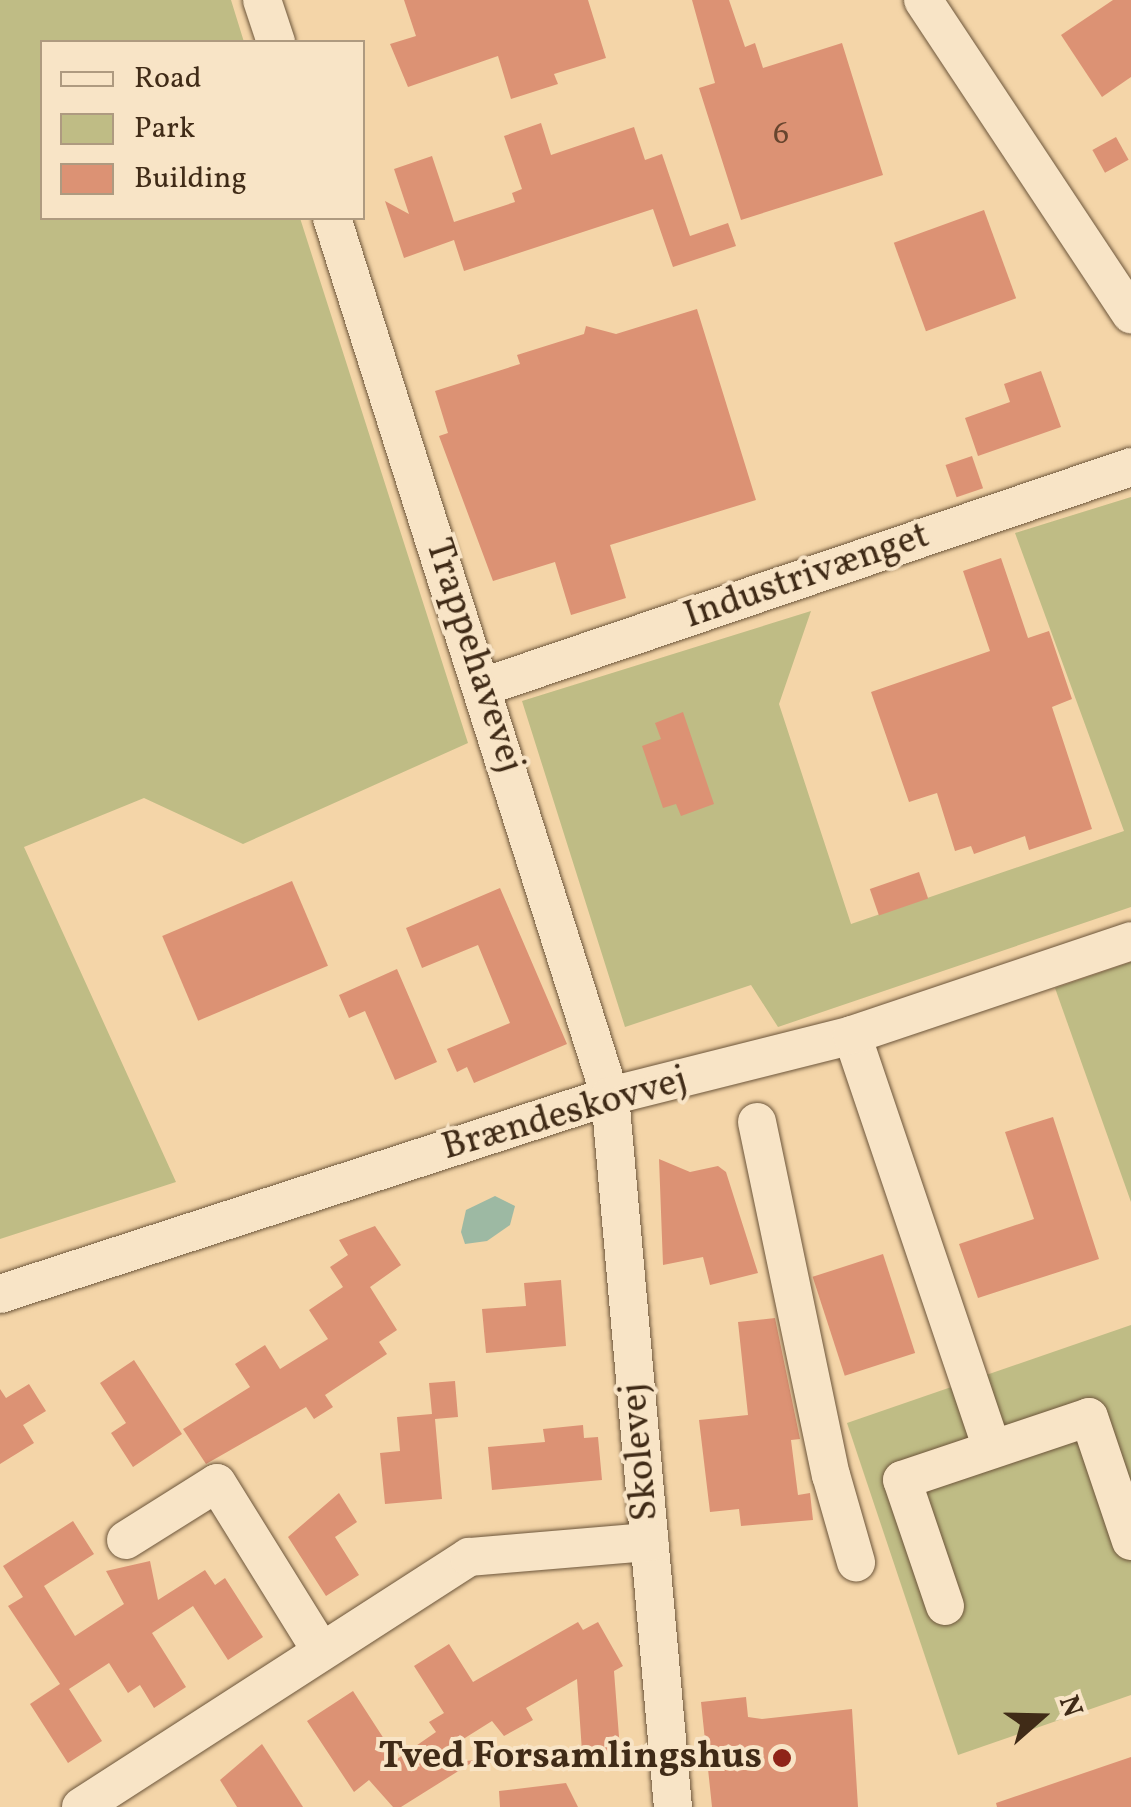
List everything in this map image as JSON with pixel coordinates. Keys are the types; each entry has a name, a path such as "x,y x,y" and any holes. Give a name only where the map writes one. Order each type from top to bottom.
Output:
{"street":[{"path":"262,0 275,40"},
{"path":"923,0 1131,314"},
{"name":"Trappehavevej","path":"333,220 610,1096"},
{"name":"Industrivænget","path":"483,687 1131,467"},
{"name":"Brændeskovvej","path":"0,1294 610,1096 852,1035 1131,941"},
{"path":"852,1035 992,1449"},
{"name":"Skolevej","path":"610,1096 672,1807"},
{"path":"757,1122 831,1475 856,1562"},
{"path":"945,1606 902,1480 992,1449 1089,1416 1131,1542"},
{"path":"126,1540 217,1483 322,1652"},
{"path":"81,1807 469,1558 649,1542"}],"green space":[{"path":"0,0 231,0 243,40 40,40 40,220 301,220 468,743 243,844 144,798 24,847 176,1182 0,1239"},
{"path":"1131,497 1131,907 778,1027 751,985 625,1027 522,701 811,611 779,704 851,924 1124,831 1015,533"},
{"path":"1131,962 1131,1202 1055,988"},
{"path":"1131,1325 1131,1695 958,1755 847,1423"}],"shaded area":[{"path":"495,1196 515,1206 510,1225 487,1241 465,1244 461,1232 466,1210"}],"building":[{"path":"404,0 588,0 606,58 554,74 558,84 511,99 498,56 408,87 390,44 416,36"},
{"path":"692,0 729,0 745,47 755,43 763,68 842,43 883,175 741,220 699,88 715,83"},
{"path":"1113,0 1131,0 1131,77 1102,97 1061,35"},
{"path":"541,123 551,155 634,127 645,160 662,154 690,236 728,223 736,246 673,267 653,209 464,271 454,240 404,258 385,201 409,214 394,169 432,156 454,222 515,202 512,193 522,189 504,136"},
{"path":"1116,137 1129,160 1105,173 1092,150"},
{"path":"984,210 1016,298 926,331 894,243"},
{"path":"697,309 756,500 610,545 626,598 571,615 555,562 493,581 439,436 448,433 435,391 520,364 517,355 584,334 586,326 616,334"},
{"path":"1041,371 1061,427 978,456 965,418 1010,402 1004,384"},
{"path":"972,456 983,488 957,497 946,465"},
{"path":"1001,558 1028,638 1049,631 1072,699 1052,707 1092,829 1029,850 1025,836 974,854 971,846 955,851 937,793 909,802 871,692 990,651 963,571"},
{"path":"683,712 714,804 681,816 676,804 663,808 642,746 661,739 655,723"},
{"path":"919,872 928,898 879,915 870,889"},
{"path":"292,881 328,966 198,1021 162,936"},
{"path":"500,888 567,1044 474,1083 467,1067 457,1072 447,1049 510,1023 478,945 422,968 406,928"},
{"path":"397,969 437,1062 395,1080 365,1011 349,1018 339,995"},
{"path":"1053,1117 1099,1259 978,1298 959,1244 1034,1219 1005,1132"},
{"path":"659,1159 690,1172 718,1166 726,1172 758,1273 710,1285 703,1257 663,1265"},
{"path":"375,1226 401,1265 370,1287 397,1330 379,1342 387,1354 325,1395 333,1407 314,1419 306,1407 206,1464 183,1429 250,1387 235,1364 265,1345 280,1369 328,1339 309,1310 343,1287 330,1267 348,1255 339,1240"},
{"path":"883,1254 915,1353 845,1376 813,1277"},
{"path":"561,1280 566,1346 486,1353 482,1309 526,1306 524,1283"},
{"path":"775,1318 800,1439 791,1440 798,1495 810,1493 813,1520 741,1526 739,1509 710,1512 699,1420 748,1415 738,1322"},
{"path":"134,1360 182,1434 133,1467 111,1433 126,1423 100,1383"},
{"path":"455,1381 458,1417 435,1419 442,1499 385,1504 380,1453 400,1451 397,1417 432,1414 429,1383"},
{"path":"29,1384 46,1411 23,1425 34,1443 0,1464 0,1389 6,1398"},
{"path":"583,1425 584,1438 598,1437 602,1480 492,1490 488,1447 545,1442 543,1429"},
{"path":"339,1493 357,1522 335,1537 359,1575 326,1596 288,1537"},
{"path":"73,1521 94,1554 44,1586 75,1636 124,1604 106,1571 150,1561 158,1600 205,1570 215,1585 225,1578 263,1637 228,1660 193,1606 152,1633 186,1687 154,1708 140,1685 128,1693 109,1663 69,1689 102,1741 68,1763 30,1704 60,1684 8,1606 23,1597 3,1566"},
{"path":"578,1622 583,1630 598,1622 623,1666 614,1671 621,1763 583,1766 577,1679 526,1708 533,1720 504,1736 492,1721 449,1748 456,1762 476,1760 401,1807 393,1807 369,1780 354,1792 307,1721 353,1691 397,1759 436,1732 429,1722 444,1713 414,1666 449,1644 473,1682"},
{"name":"Tved Forsamlingshus","path":"746,1697 748,1717 762,1719 852,1709 858,1807 712,1807 701,1702"},
{"path":"262,1744 303,1807 237,1807 220,1780"},
{"path":"1131,1757 1131,1807 997,1807 996,1803"},
{"path":"566,1783 578,1807 500,1807 499,1791"}],"place":[{"name":"Tved Forsamlingshus","path":"782,1758"}]}
